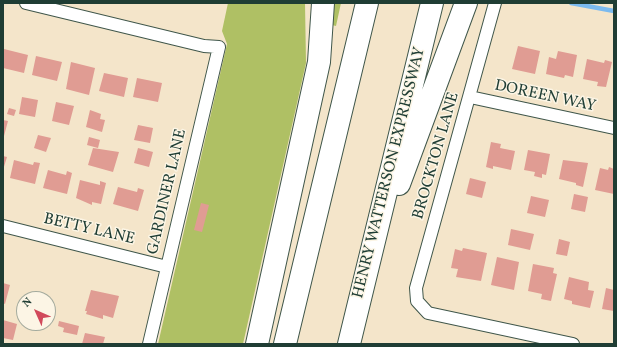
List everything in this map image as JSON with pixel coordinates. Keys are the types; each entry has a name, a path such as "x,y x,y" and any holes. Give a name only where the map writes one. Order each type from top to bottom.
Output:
{"highway":[{"path":"257,344 319,62 323,3"},
{"path":"285,344 367,3"},
{"name":"HENRY WATTERSON EXPRESSWAY","path":"349,344 432,3"},
{"path":"363,283 466,3"}],"street":[{"name":"GARDINER LANE","path":"26,3 204,46 219,47 149,344"},
{"name":"BROCKTON LANE","path":"495,3 416,288 417,300 428,313 573,344"},
{"name":"DOREEN WAY","path":"470,97 614,128"},
{"name":"BETTY LANE","path":"3,226 167,267"}],"green space":[{"path":"228,3 305,3 306,63 243,344 158,344 227,44 222,31"},
{"path":"333,3 341,3 336,26 332,25"}],"building":[{"path":"518,46 540,51 535,74 512,69"},
{"path":"4,49 28,55 24,73 3,68"},
{"path":"558,51 577,55 573,77 565,75 564,78 546,74 549,57 556,59"},
{"path":"36,56 62,62 57,81 32,75"},
{"path":"587,59 604,63 605,60 612,62 606,87 597,86 598,82 583,79"},
{"path":"71,62 95,68 89,95 66,89"},
{"path":"104,73 128,78 124,97 99,91"},
{"path":"137,78 162,83 158,102 133,97"},
{"path":"22,97 38,100 35,117 19,114"},
{"path":"56,102 74,106 69,125 52,121"},
{"path":"9,108 16,110 14,116 7,114"},
{"path":"90,110 101,114 100,119 105,120 102,132 86,127"},
{"path":"3,120 8,121 4,136 3,136"},
{"path":"138,125 153,128 150,143 134,140"},
{"path":"38,135 51,138 46,152 34,148"},
{"path":"89,137 100,140 98,148 87,145"},
{"path":"491,142 501,144 500,148 515,151 511,170 493,166 493,169 486,167"},
{"path":"93,148 119,152 113,172 88,165"},
{"path":"138,148 153,152 149,167 134,163"},
{"path":"528,150 550,154 546,175 542,174 542,178 534,176 535,172 524,170"},
{"path":"3,156 7,157 3,170"},
{"path":"14,160 33,165 34,162 40,163 35,184 10,178"},
{"path":"563,160 588,163 583,187 576,185 576,183 559,179"},
{"path":"609,167 614,169 614,194 595,190 600,168 608,170"},
{"path":"48,170 66,175 67,171 72,173 67,194 43,188"},
{"path":"470,178 486,182 482,198 466,194"},
{"path":"80,180 100,185 100,181 106,183 101,204 92,202 92,205 76,198"},
{"path":"118,187 137,192 138,188 144,190 138,211 113,204"},
{"path":"574,194 588,197 585,212 571,209"},
{"path":"531,196 549,200 545,217 527,213"},
{"path":"201,203 209,205 202,232 194,230"},
{"path":"511,229 534,234 530,250 508,245"},
{"path":"559,239 570,242 567,256 556,254"},
{"path":"463,248 487,253 481,281 456,277 458,269 451,268 455,249 462,251"},
{"path":"497,257 519,262 514,290 491,285"},
{"path":"533,264 554,268 553,273 557,274 551,301 541,299 542,294 528,291"},
{"path":"569,277 589,282 588,290 594,291 590,308 572,304 572,301 564,299"},
{"path":"3,283 10,285 5,304 3,303"},
{"path":"606,288 614,290 614,311 602,309"},
{"path":"91,290 119,296 113,318 103,315 103,319 86,314 87,311 85,311"},
{"path":"3,320 16,324 13,340 3,338"},
{"path":"59,321 79,326 77,335 63,332 64,328 58,326"},
{"path":"85,333 105,337 103,344 82,344"}],"waterway":[{"path":"571,3 614,11"}]}
